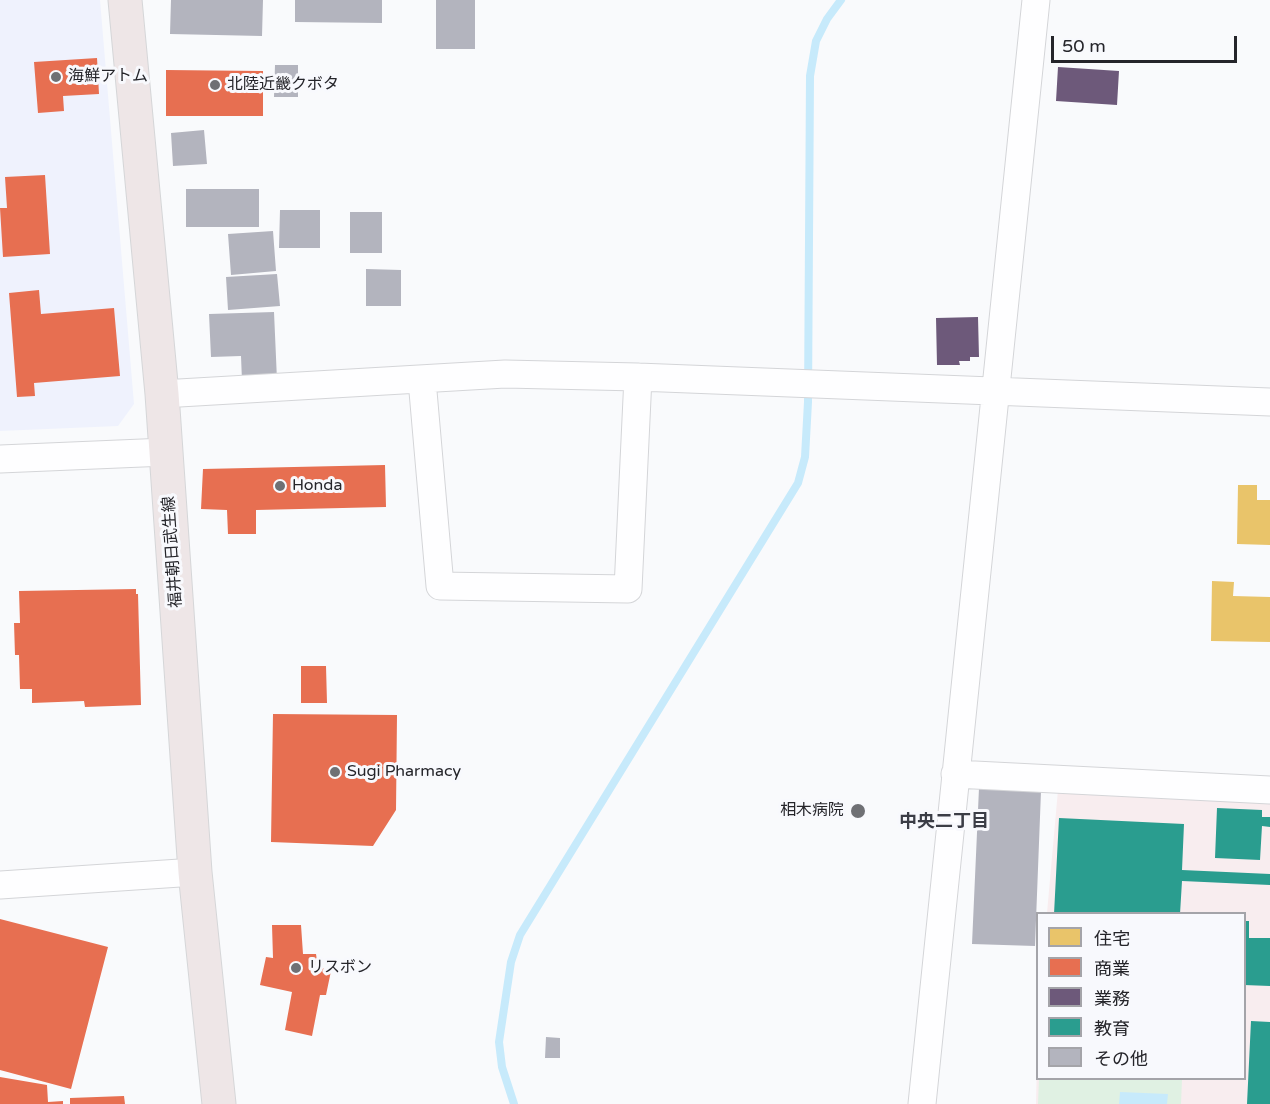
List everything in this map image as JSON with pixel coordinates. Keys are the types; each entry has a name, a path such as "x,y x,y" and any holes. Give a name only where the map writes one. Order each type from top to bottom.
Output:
{"main road":[{"name":"福井朝日武生線","path":"124,0 162,394 195,872 219,1104"}],"street":[{"path":"922,1104 1036,0"},
{"path":"162,394 505,374 638,377 1270,402"},
{"path":"422,380 440,586 628,589 638,377"},
{"path":"0,459 166,452"},
{"path":"955,774 1270,790"},
{"path":"0,885 195,872"}],"shaded area":[{"path":"0,0 100,0 134,404 118,426 0,431"},
{"path":"1058,790 1270,798 1270,1104 1036,1104 1037,1080 1246,1080 1246,912 1047,912"}],"green space":[{"path":"1039,1080 1182,1080 1181,1104 1038,1104"}],"water":[{"path":"1120,1092 1168,1094 1167,1104 1119,1104"}],"building: 住宅":[{"path":"1238,485 1257,485 1257,500 1270,500 1270,545 1237,544"},
{"path":"1212,581 1234,582 1233,596 1270,597 1270,642 1211,641"}],"building: 商業":[{"path":"97,58 99,94 63,96 64,111 38,113 34,62"},
{"path":"166,70 263,71 263,116 166,116"},
{"path":"45,175 50,254 3,257 0,208 7,208 5,177"},
{"path":"39,290 41,314 114,308 120,376 34,383 35,396 17,397 9,293"},
{"path":"385,465 386,507 256,510 256,534 228,534 227,510 201,509 203,469"},
{"path":"136,589 141,705 85,707 84,701 32,703 32,689 20,689 19,655 15,655 14,623 20,623 19,591"},
{"path":"301,666 326,666 327,703 301,703"},
{"path":"273,714 397,715 396,810 373,846 271,842"},
{"path":"0,919 108,947 71,1089 0,1070"},
{"path":"272,925 301,925 303,954 316,954 318,967 331,971 326,995 320,995 312,1036 285,1030 292,992 260,985 266,957 273,958"},
{"path":"0,1077 47,1085 48,1102 63,1101 63,1104 0,1104"},
{"path":"124,1096 125,1104 70,1104 70,1098"}],"building: 業務":[{"path":"1058,67 1119,71 1117,105 1056,101"},
{"path":"978,317 979,357 970,357 970,361 959,361 960,365 937,365 936,318"}],"building: 教育":[{"path":"1217,808 1262,810 1262,817 1270,817 1270,827 1262,826 1260,860 1215,858"},
{"path":"1059,818 1184,824 1182,870 1270,874 1270,885 1182,881 1180,912 1054,912"},
{"path":"1246,921 1249,921 1249,938 1270,938 1270,986 1246,985"},
{"path":"1251,1021 1270,1022 1270,1104 1247,1104"}],"building: その他":[{"path":"171,0 263,0 262,36 170,34"},
{"path":"295,0 382,0 382,23 295,22"},
{"path":"436,0 475,0 475,49 436,49"},
{"path":"275,65 298,65 298,97 274,97"},
{"path":"204,130 207,164 173,166 171,133"},
{"path":"186,189 259,189 259,227 186,227"},
{"path":"280,210 320,210 320,248 279,248"},
{"path":"350,212 382,212 382,253 350,253"},
{"path":"273,231 276,271 231,275 228,234"},
{"path":"366,269 401,270 401,306 366,306"},
{"path":"277,274 280,306 228,310 226,277"},
{"path":"274,312 277,380 242,381 241,356 211,357 209,314"},
{"path":"979,788 1041,791 1035,946 972,944"},
{"path":"546,1037 560,1038 560,1058 545,1058"}],"waterway":[{"path":"514,1104 502,1067 499,1042 511,962 520,935 798,483 805,457 808,402 810,76 816,41 827,19 841,0"}],"place":[{"name":"海鮮アトム","path":"56,77"},
{"name":"北陸近畿クボタ","path":"215,85"},
{"name":"Honda","path":"280,486"},
{"name":"Sugi Pharmacy","path":"335,772"},
{"name":"相木病院","path":"858,811"},
{"name":"リスボン","path":"296,968"}],"district":[{"name":"中央二丁目","path":"944,822"}]}
